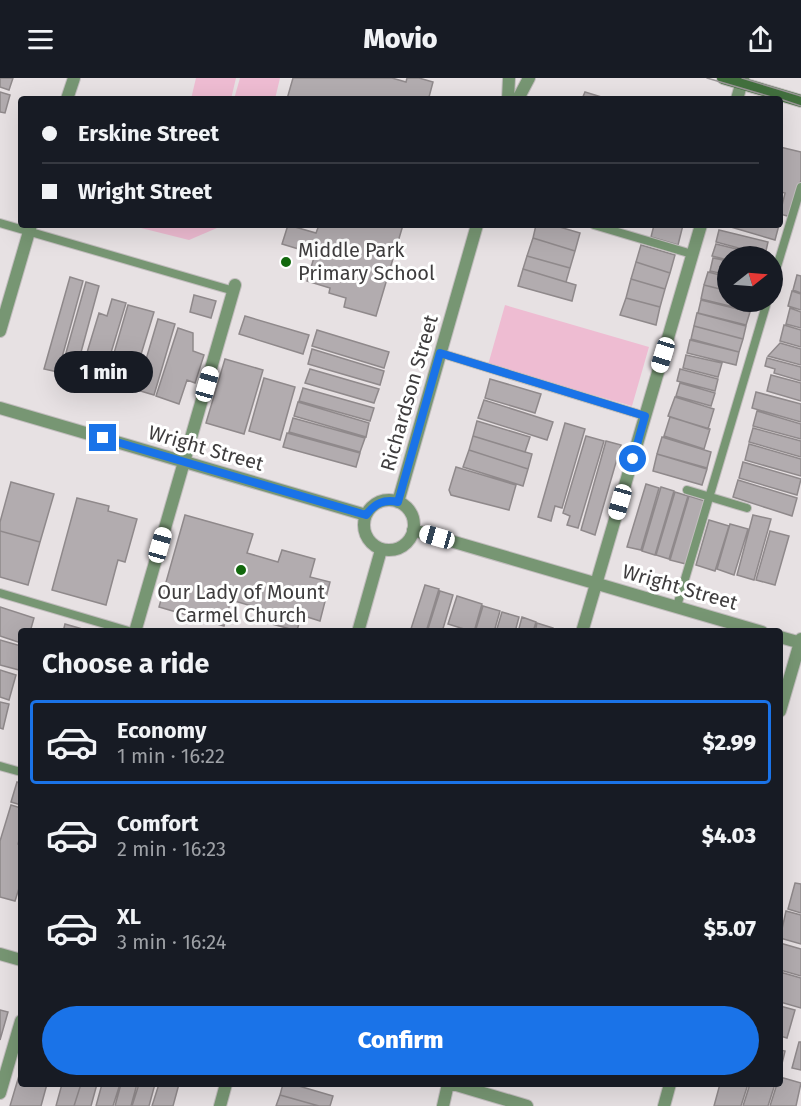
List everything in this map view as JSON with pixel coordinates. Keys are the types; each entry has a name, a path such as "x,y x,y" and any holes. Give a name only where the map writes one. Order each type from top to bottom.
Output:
{"street":[{"path":"69,96 74,78"},
{"path":"508,96 509,78"},
{"path":"520,96 529,78"},
{"path":"723,78 743,81 801,101"},
{"path":"738,96 743,81"},
{"path":"0,331 30,228"},
{"name":"Richardson Street","path":"398,502 476,228"},
{"path":"583,628 700,228"},
{"path":"134,628 235,288"},
{"name":"Wright Street","path":"0,408 366,515"},
{"path":"389,500 398,502 409,510 414,523 413,530 407,543 401,547 381,550 368,538 365,531 366,515 380,502 389,500"},
{"name":"Wright Street","path":"413,530 749,628"},
{"path":"359,628 381,550"},
{"path":"783,638 801,641 783,701"},
{"path":"0,954 18,959"},
{"path":"0,1093 18,1031"},
{"path":"220,1106 225,1087"},
{"path":"443,1106 449,1087"},
{"path":"460,1087 527,1106"},
{"path":"664,1106 669,1087"}],"lane":[{"path":"783,247 801,187"},
{"path":"0,223 18,226"},
{"path":"30,228 235,288"},
{"path":"604,228 692,254"},
{"path":"677,606 764,312"},
{"path":"440,353 645,416"},
{"path":"687,490 747,508"},
{"path":"0,593 119,628"},
{"path":"0,766 18,771"}],"shaded area":[{"path":"196,78 236,78 232,96 192,96"},
{"path":"240,78 280,78 276,96 235,96"},
{"path":"141,228 217,228 189,240"},
{"path":"505,305 649,347 632,406 488,365"}],"building":[{"path":"0,78 13,78 9,90 0,87"},
{"path":"293,78 392,78 406,82 407,78 419,78 433,82 429,96 288,96"},
{"path":"0,92 10,95 5,113 0,112"},
{"path":"585,92 598,96 583,96"},
{"path":"783,148 801,152 801,180 791,217 783,215 785,193 783,193"},
{"path":"287,228 298,228 316,233 318,228 402,228 376,316 344,307 346,298 329,293 330,288 307,281 315,254 282,244"},
{"path":"535,228 563,228 580,233 575,251 533,238"},
{"path":"653,228 682,228 678,245 651,237"},
{"path":"734,228 778,228 775,240"},
{"path":"719,230 768,242 767,246 731,246 716,242"},
{"path":"533,238 575,251 570,268 527,256"},
{"path":"716,244 724,246 717,246 717,257 712,256"},
{"path":"641,245 675,255 670,273 636,262"},
{"path":"527,256 570,268 566,282 523,269"},
{"path":"713,258 717,259 717,273 710,271"},
{"path":"636,262 670,273 665,289 631,279"},
{"path":"523,269 576,285 572,301 518,286"},
{"path":"708,272 717,274 717,288 704,285"},
{"path":"797,275 801,276 801,293 793,290"},
{"path":"70,277 83,281 58,372 44,369"},
{"path":"631,279 665,289 660,307 626,298"},
{"path":"86,282 99,286 74,378 60,374"},
{"path":"704,285 717,288 717,303 701,299"},
{"path":"792,291 801,294 801,310 788,306"},
{"path":"194,295 216,301 211,318 190,312"},
{"path":"626,298 660,307 656,325 620,315"},
{"path":"112,299 126,303 101,386 79,379 99,313 107,316"},
{"path":"701,300 717,304 717,312 750,312 746,325 698,313"},
{"path":"128,305 154,312 135,374 129,372 124,389 105,384"},
{"path":"790,308 801,312 801,328 786,324"},
{"path":"697,313 746,326 743,339 694,326"},
{"path":"245,316 309,335 303,354 239,334"},
{"path":"158,319 175,324 154,395 137,390"},
{"path":"784,325 801,330 801,347 780,341"},
{"path":"694,326 743,339 739,352 691,339"},
{"path":"178,328 193,333 193,351 204,355 195,383 187,380 179,404 156,396"},
{"path":"317,330 389,352 384,368 312,346"},
{"path":"690,340 739,352 736,365 687,353"},
{"path":"780,343 801,349 801,365 768,356"},
{"path":"312,349 384,371 380,385 308,364"},
{"path":"686,355 722,363 718,377 683,368"},
{"path":"767,358 801,367 801,381 774,373 775,369 765,366"},
{"path":"225,359 263,370 244,434 206,423"},
{"path":"310,369 379,389 374,403 305,383"},
{"path":"680,369 718,379 715,391 677,381"},
{"path":"771,375 801,383 801,401 767,391"},
{"path":"264,378 295,387 280,440 249,431"},
{"path":"490,379 541,394 535,413 485,398"},
{"path":"680,383 715,393 711,406 676,396"},
{"path":"303,388 374,408 370,421 299,401"},
{"path":"756,392 801,404 801,422 752,408"},
{"path":"675,397 714,409 708,429 668,416"},
{"path":"484,400 553,422 547,440 478,418"},
{"path":"298,402 369,423 366,437 294,416"},
{"path":"757,411 801,424 801,439 753,426"},
{"path":"670,417 710,429 704,449 664,436"},
{"path":"293,418 365,438 360,452 289,432"},
{"path":"477,421 530,437 525,452 473,436"},
{"path":"565,423 585,429 562,508 555,506 551,521 538,517"},
{"path":"753,428 801,441 801,457 749,442"},
{"path":"287,433 360,453 356,467 283,447"},
{"path":"473,436 532,454 528,469 469,450"},
{"path":"586,436 604,441 578,528 567,525 570,516 563,513"},
{"path":"662,437 711,452 707,468 657,454"},
{"path":"606,441 621,445 595,535 581,530"},
{"path":"749,444 801,459 801,476 745,460"},
{"path":"469,450 528,469 523,486 463,467"},
{"path":"657,454 707,469 702,485 653,471"},
{"path":"743,462 801,479 797,495 739,478"},
{"path":"456,467 516,485 509,510 451,495 449,490"},
{"path":"738,480 797,498 792,516 733,497"},
{"path":"11,482 54,494 40,542 0,531 0,522"},
{"path":"646,484 659,488 641,550 627,547"},
{"path":"661,487 674,491 655,555 642,551"},
{"path":"675,492 688,496 669,559 656,555"},
{"path":"689,496 705,501 686,564 670,560"},
{"path":"77,498 109,506 108,511 137,519 125,562 118,560 106,605 52,590"},
{"name":"Our Lady of Mount Carmel Church","path":"185,515 253,534 247,553 278,562 282,550 315,559 310,577 330,582 320,621 301,615 298,628 286,628 265,622 269,611 231,600 224,626 159,607"},
{"path":"753,515 771,519 754,580 737,575"},
{"path":"709,520 729,526 715,571 696,565"},
{"path":"730,524 748,529 734,575 717,569"},
{"path":"0,531 40,542 28,585 0,577"},
{"path":"770,531 789,536 775,585 756,580"},
{"path":"425,585 439,589 427,628 411,628"},
{"path":"440,591 453,595 443,628 428,628"},
{"path":"457,596 482,604 475,628 461,628 448,624"},
{"path":"483,606 500,611 495,628 476,628"},
{"path":"0,607 34,618 31,628 18,628 18,642 0,636"},
{"path":"502,612 519,617 516,628 497,628"},
{"path":"522,617 536,622 534,628 519,628"},
{"path":"537,623 553,628 536,628"},
{"path":"65,624 79,628 64,628"},
{"path":"0,640 18,645 18,670 0,665"},
{"path":"0,670 16,675 9,700 0,697"},
{"path":"0,702 9,704 3,729 0,728"},
{"path":"17,782 18,782 18,804 11,802"},
{"path":"11,805 18,807 18,892 15,901 0,897 0,841"},
{"path":"795,883 801,884 801,913 788,909"},
{"path":"786,911 801,915 801,944 783,939"},
{"path":"783,944 801,949 801,976 783,971"},
{"path":"783,973 801,978 801,1008 783,1003"},
{"path":"783,1007 795,1010 787,1038 783,1037"},
{"path":"0,1010 8,1012 0,1040"},
{"path":"799,1042 801,1042 801,1070 792,1068"},
{"path":"783,1078 801,1083 796,1106 770,1106 776,1087 783,1087"},
{"path":"18,1079 18,1087 46,1087 41,1106 10,1106"},
{"path":"61,1087 80,1087 74,1106 56,1106"},
{"path":"80,1087 96,1087 91,1106 74,1106"},
{"path":"101,1087 119,1087 113,1106 96,1106"},
{"path":"120,1087 136,1087 131,1106 115,1106"},
{"path":"138,1087 154,1087 149,1106 132,1106"},
{"path":"158,1087 178,1087 173,1106 152,1106"},
{"path":"282,1087 302,1087 333,1096 330,1106 319,1106 280,1095"},
{"path":"719,1087 747,1087 741,1106 714,1106"},
{"path":"749,1087 774,1087 768,1106 743,1106"},
{"path":"280,1095 319,1106 276,1106"}],"tram line":[{"path":"707,78 768,96"},
{"path":"742,78 801,96"},
{"path":"783,100 801,106"}],"place":[{"name":"Middle Park Primary School","path":"286,262"},
{"name":"Our Lady of Mount Carmel Church","path":"241,570"}],"route":[{"path":"103,438 366,515 380,502 389,500 398,502 440,353 645,416 633,459"}]}
